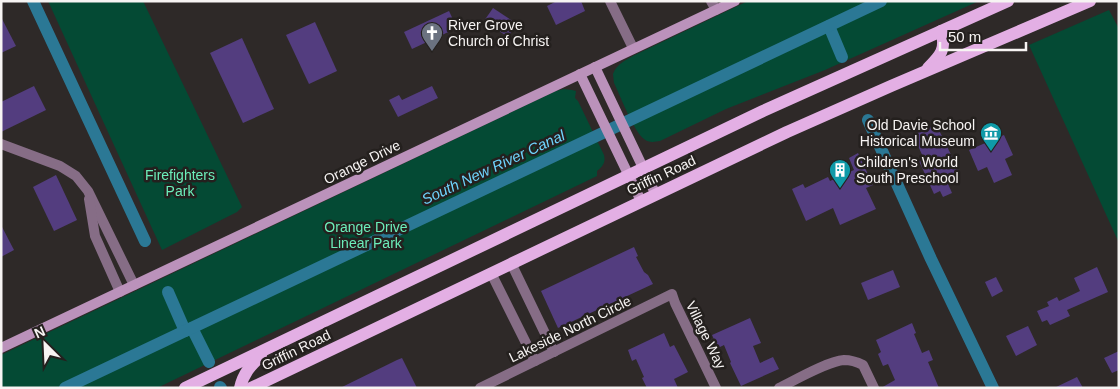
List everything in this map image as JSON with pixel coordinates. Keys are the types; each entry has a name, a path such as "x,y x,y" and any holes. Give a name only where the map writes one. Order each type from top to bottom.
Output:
{"main road":[{"name":"Griffin Road","path":"185,388 214,381 272,346 643,168 772,107 1008,1"},
{"name":"Griffin Road","path":"251,388 641,201 834,111 1068,6 1090,1"},
{"path":"924,72 938,57 942,49 944,40 941,31"},
{"path":"240,388 244,375 250,366 272,346"}],"street":[{"path":"610,1 634,48"},
{"name":"Orange Drive","path":"1,348 595,67 714,6 735,1"},
{"path":"595,67 656,194"},
{"path":"580,74 641,201"},
{"path":"1,144 60,166 76,176 88,191 134,285"},
{"path":"88,191 95,236 120,292"},
{"path":"511,263 554,352"},
{"path":"491,273 535,361"},
{"name":"Lakeside North Circle","path":"480,388 672,294"},
{"name":"Village Way","path":"672,294 716,388"},
{"path":"779,388 831,363 842,360 853,361 863,365 874,388"}],"green space":[{"name":"Firefighters Park","path":"48,1 143,1 242,207 237,212 162,250"},
{"path":"748,1 979,1 825,70 726,109 660,141 650,142 644,139 632,121 614,83 613,74 617,67 634,56"},
{"path":"1109,10 1119,29 1119,243 1029,45"},
{"name":"Orange Drive Linear Park","path":"564,89 576,91 575,98 604,155 604,163 597,171 597,176 157,388 1,388 1,355 556,91"}],"building":[{"path":"557,1 581,1 585,11 556,25 547,6"},
{"path":"493,8 517,24 508,37 484,21"},
{"path":"449,11 457,28 412,49 404,32"},
{"path":"1,17 16,46 1,53"},
{"path":"315,22 337,71 309,84 286,35"},
{"path":"242,38 274,109 243,123 210,53"},
{"path":"34,86 46,110 1,132 1,102"},
{"path":"432,86 438,98 398,117 389,100 399,95 402,100"},
{"path":"936,124 959,171 945,177 952,193 943,197 940,191 934,194 919,161 924,159 913,135"},
{"path":"1004,135 1013,155 1005,159 1012,175 994,183 987,167 978,171 969,150"},
{"name":"Children's World South Preschool","path":"858,153 873,185 866,188 876,209 840,225 833,208 806,221 792,189 803,184 805,188 828,177 830,181 854,170 849,158"},
{"path":"56,175 77,220 54,231 33,187"},
{"path":"1,225 14,250 1,257"},
{"path":"634,247 638,256 636,257 653,284 558,328 541,291"},
{"path":"1097,267 1108,292 1067,310 1070,316 1050,325 1047,320 1042,322 1037,311 1049,306 1047,302 1057,297 1059,301 1080,291 1074,278"},
{"path":"893,270 900,287 868,300 861,283"},
{"path":"996,277 1003,291 992,297 985,282"},
{"path":"750,318 761,343 753,346 760,363 773,357 779,369 741,386 724,345 718,348 712,335"},
{"path":"912,323 916,333 914,334 922,353 929,350 933,360 928,362 939,388 881,388 895,380 888,364 883,366 878,354 881,352 876,340"},
{"path":"1028,326 1037,345 1016,356 1006,336"},
{"path":"664,333 670,347 674,345 688,372 674,379 678,388 647,388 636,359 632,361 628,350"},
{"path":"1119,351 1119,370 1112,373 1104,358"},
{"path":"402,358 417,388 340,388 397,360"},
{"path":"1077,377 1083,388 1054,388"}],"waterway":[{"path":"33,1 145,241"},
{"name":"South New River Canal","path":"65,388 881,1"},
{"path":"829,26 842,57"},
{"path":"868,120 931,259 993,388"},
{"path":"168,292 185,331"},
{"path":"192,328 209,362"}],"place":[{"name":"River Grove Church of Christ","path":"432,52"},
{"name":"Old Davie School Historical Museum","path":"991,152"},
{"name":"Children's World South Preschool","path":"840,189"}]}
